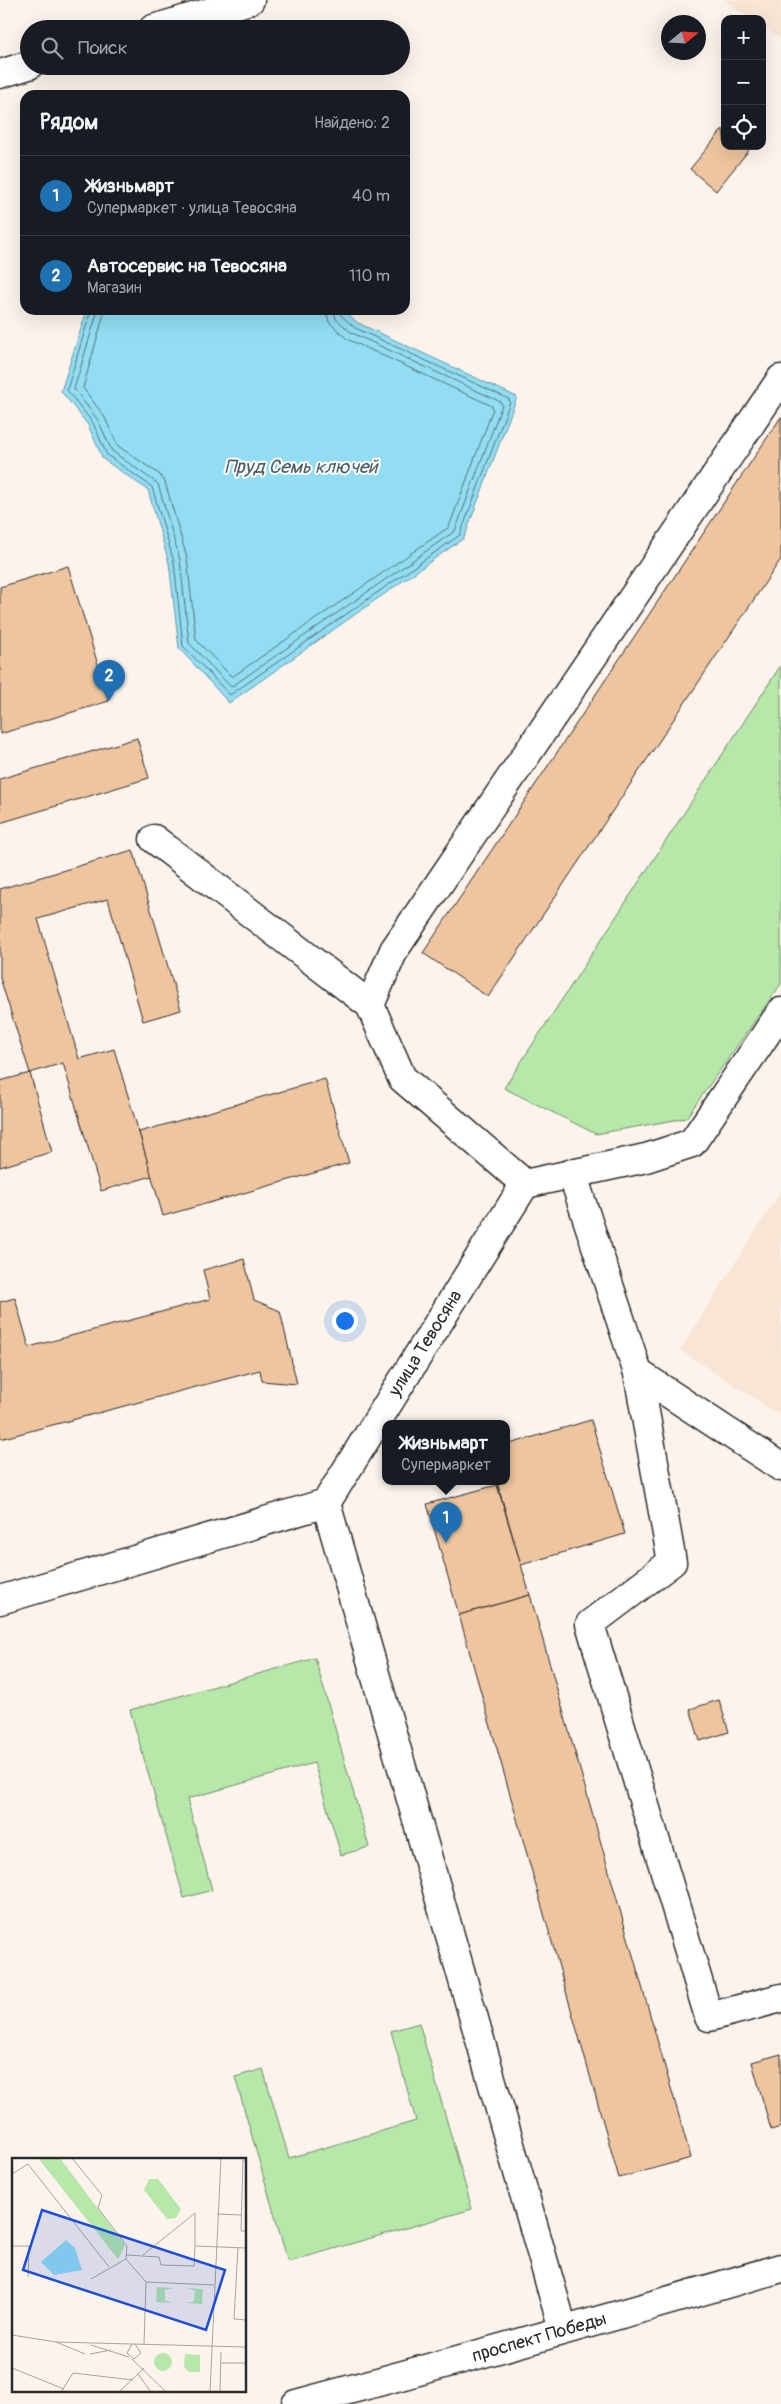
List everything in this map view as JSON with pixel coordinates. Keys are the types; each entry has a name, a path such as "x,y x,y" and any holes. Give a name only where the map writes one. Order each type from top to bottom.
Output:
{"street":[{"path":"183,20 250,0"},
{"path":"0,74 20,68"},
{"path":"370,1005 394,950 781,379"},
{"path":"154,839 370,1005 402,1078 524,1184 646,1158 692,1143 781,1012"},
{"path":"572,1173 638,1373 672,1562 590,1624 709,2017 781,1998"},
{"name":"улица Тевосяна","path":"326,1503 524,1184"},
{"path":"638,1373 781,1467"},
{"path":"0,1600 326,1503 563,2329"},
{"name":"проспект Победы","path":"296,2404 466,2358 781,2268"}],"shaded area":[{"path":"724,0 781,0 781,39 766,29 766,15 745,15"},
{"path":"781,1191 781,1416 680,1350"}],"green space":[{"path":"781,665 781,984 686,1118 596,1134 504,1088"},
{"path":"315,1658 369,1847 341,1855 314,1763 187,1799 212,1890 184,1898 130,1710"},
{"path":"419,2023 472,2209 288,2262 235,2077 263,2069 289,2158 416,2121 391,2031"}],"water":[{"name":"Пруд Семь ключей","path":"85,315 349,315 358,323 517,397 464,538 229,703 179,648 169,563 148,490 103,459 88,425 61,391"}],"building":[{"path":"721,131 721,150 749,150 716,191 690,169"},
{"path":"781,417 781,559 488,997 423,953"},
{"path":"68,566 109,701 0,734 0,587"},
{"path":"137,738 149,778 0,823 0,779"},
{"path":"133,850 181,1010 143,1021 108,899 38,919 79,1059 114,1049 152,1176 101,1191 63,1063 30,1073 0,978 0,889"},
{"path":"30,1073 52,1152 0,1167 0,1081"},
{"path":"325,1079 349,1163 163,1216 139,1132"},
{"path":"244,1259 254,1300 280,1311 297,1384 262,1381 260,1370 0,1439 0,1302 15,1298 29,1347 210,1299 203,1270"},
{"path":"591,1420 625,1534 521,1565 498,1485 510,1485 510,1444"},
{"path":"497,1485 530,1595 459,1615 427,1504"},
{"path":"530,1595 691,2158 619,2178 459,1615"},
{"path":"719,1700 729,1732 700,1741 690,1709"},
{"path":"781,2054 781,2127 771,2130 752,2062"}],"place":[{"name":"Автосервис на Тевосяна","path":"109,701"},
{"name":"Жизньмарт","path":"446,1543"}]}
